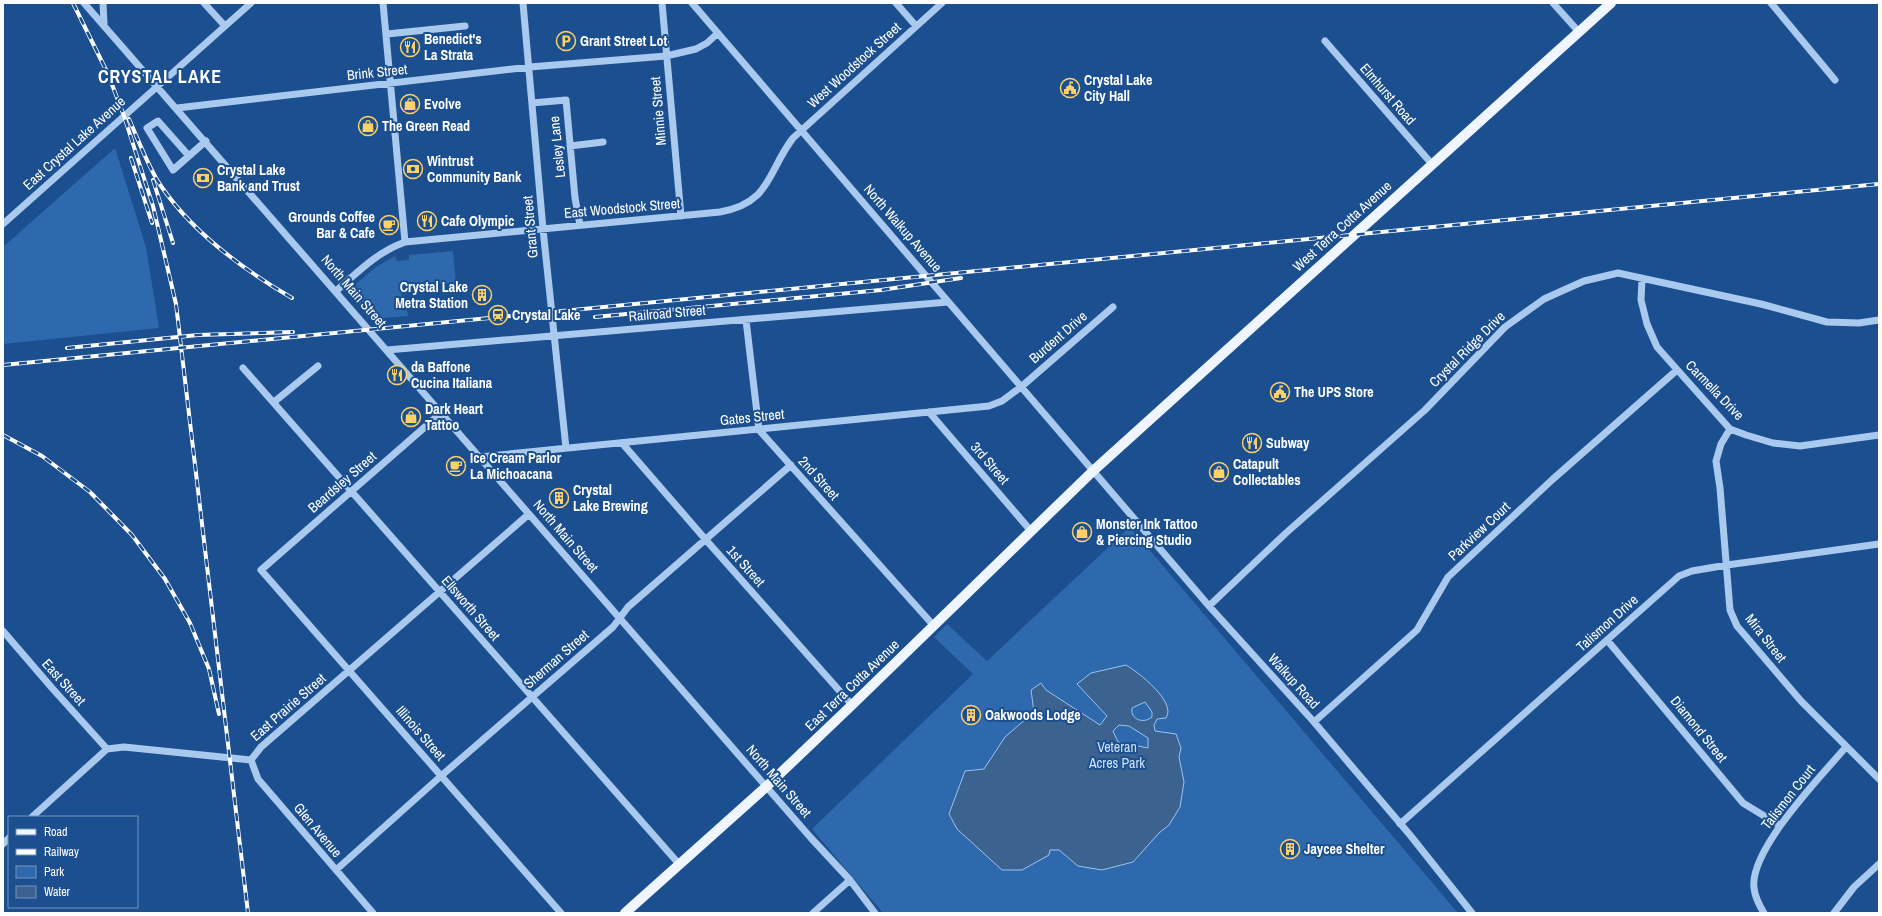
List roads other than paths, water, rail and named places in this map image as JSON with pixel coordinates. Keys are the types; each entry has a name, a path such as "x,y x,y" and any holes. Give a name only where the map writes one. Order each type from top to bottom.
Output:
{"main road":[{"name":"West Terra Cotta Avenue","path":"1093,470 1611,3"},
{"name":"East Terra Cotta Avenue","path":"625,913 767,786 934,626 1093,470"}],"street":[{"name":"North Main Street","path":"84,3 104,24 388,350 479,457 811,838 850,880 876,913"},
{"path":"103,3 104,24"},
{"path":"204,3 225,26"},
{"name":"East Crystal Lake Avenue","path":"3,224 251,3"},
{"path":"336,291 368,263 382,253 405,242 384,3"},
{"name":"Grant Street","path":"523,3 566,448"},
{"name":"Minnie Street","path":"662,3 681,216"},
{"name":"North Walkup Avenue","path":"692,3 1093,470"},
{"path":"896,3 916,26"},
{"name":"West Woodstock Street","path":"801,130 942,3"},
{"path":"1554,3 1579,32"},
{"path":"1771,3 1835,80"},
{"path":"387,34 465,26"},
{"name":"Brink Street","path":"177,108 530,67 666,56 696,49 707,43 718,33"},
{"name":"Elmhurst Road","path":"1325,41 1431,164"},
{"name":"Lesley Lane","path":"532,103 566,100 580,225"},
{"path":"189,156 158,121 147,128 174,170 206,141"},
{"name":"East Woodstock Street","path":"405,242 735,210 756,197 770,180 787,145 801,130"},
{"path":"570,146 603,142"},
{"name":"Crystal Ridge Drive","path":"1209,606 1296,524 1424,410 1505,327 1544,299 1584,281 1618,272 1642,279 1761,304 1827,322 1858,323 1879,320"},
{"name":"Carmella Drive","path":"1642,279 1641,300 1646,324 1657,347 1730,429 1746,436 1773,443 1800,446 1879,435"},
{"name":"Railroad Street","path":"388,350 948,302"},
{"name":"Burdent Drive","path":"1021,387 1113,307"},
{"path":"746,320 758,430"},
{"path":"274,402 318,366"},
{"name":"Ellsworth Street","path":"243,368 679,864"},
{"name":"Parkview Court","path":"1314,722 1417,630 1448,577 1554,479 1676,370"},
{"name":"Gates Street","path":"479,457 758,430 996,404 1021,387"},
{"name":"3rd Street","path":"929,412 1032,531"},
{"name":"Beardsley Street","path":"261,570 441,413"},
{"name":"Mira Street","path":"1730,429 1721,444 1716,461 1720,488 1730,610 1737,626 1801,701 1879,779"},
{"name":"2nd Street","path":"758,430 934,626"},
{"name":"1st Street","path":"622,443 852,705"},
{"name":"Sherman Street","path":"336,870 441,776 613,627 628,607 791,466"},
{"name":"Walkup Road","path":"1093,470 1209,606 1314,722 1400,824 1472,913"},
{"name":"East Prairie Street","path":"107,749 124,747 250,760 261,747 529,514"},
{"name":"Talismon Drive","path":"1400,824 1679,576 1692,571 1727,565 1879,544"},
{"name":"Illinois Street","path":"261,570 561,913"},
{"name":"East Street","path":"3,631 107,749"},
{"name":"Diamond Street","path":"1607,640 1743,803 1779,825"},
{"name":"Talismon Court","path":"1764,913 1758,903 1754,887 1756,871 1779,825 1846,747"},
{"path":"33,816 107,749"},
{"name":"Glen Avenue","path":"250,760 258,779 373,913"},
{"path":"1834,913 1854,887 1879,864"},
{"path":"813,913 850,880"}],"water":[{"path":"1126,665 1155,688 1161,696 1168,711 1166,718 1157,719 1154,725 1155,731 1176,734 1181,748 1179,757 1184,782 1180,807 1169,825 1159,833 1133,862 1102,870 1078,866 1059,850 1050,850 1049,855 1022,870 1002,870 957,829 949,814 965,771 984,769 1005,737 1034,712 1031,690 1041,683 1046,690 1100,725 1107,716 1077,684 1091,673","holes":["1145,702 1152,712 1152,717 1145,720 1138,720 1133,715 1132,708","1119,725 1129,726 1148,738 1148,748 1118,742 1113,731"]}],"railway":[{"path":"73,3 108,74 124,116 153,206 176,304 248,913"},
{"path":"129,119 148,163 161,186 188,219 204,235 238,263 292,298"},
{"path":"131,158 152,223"},
{"path":"153,180 173,243"},
{"path":"3,365 1879,184"},
{"path":"595,317 881,290 961,278"},
{"path":"67,348 198,335 293,332"},
{"path":"3,435 42,456 90,492 132,535 165,579 190,623 209,669 219,714"}],"place":[{"name":"Grant Street Lot","path":"566,41"},
{"name":"Benedict's La Strata","path":"410,47"},
{"name":"Crystal Lake City Hall","path":"1070,88"},
{"name":"Evolve","path":"410,104"},
{"name":"The Green Read","path":"368,126"},
{"name":"Wintrust Community Bank","path":"413,169"},
{"name":"Crystal Lake Bank and Trust","path":"203,178"},
{"name":"Cafe Olympic","path":"427,221"},
{"name":"Grounds Coffee Bar & Cafe","path":"389,225"},
{"name":"Crystal Lake Metra Station","path":"482,295"},
{"name":"Crystal Lake","path":"498,315"},
{"name":"da Baffone Cucina Italiana","path":"397,375"},
{"name":"The UPS Store","path":"1280,392"},
{"name":"Dark Heart Tattoo","path":"411,417"},
{"name":"Subway","path":"1252,443"},
{"name":"Ice Cream Parlor La Michoacana","path":"456,466"},
{"name":"Catapult Collectables","path":"1219,472"},
{"name":"Crystal Lake Brewing","path":"559,498"},
{"name":"Monster Ink Tattoo & Piercing Studio","path":"1082,532"},
{"name":"Oakwoods Lodge","path":"971,715"},
{"name":"Jaycee Shelter","path":"1290,849"}],"district":[{"name":"CRYSTAL LAKE","path":"160,76"}],"park label":[{"name":"Veteran Acres Park","path":"1117,756"}]}
